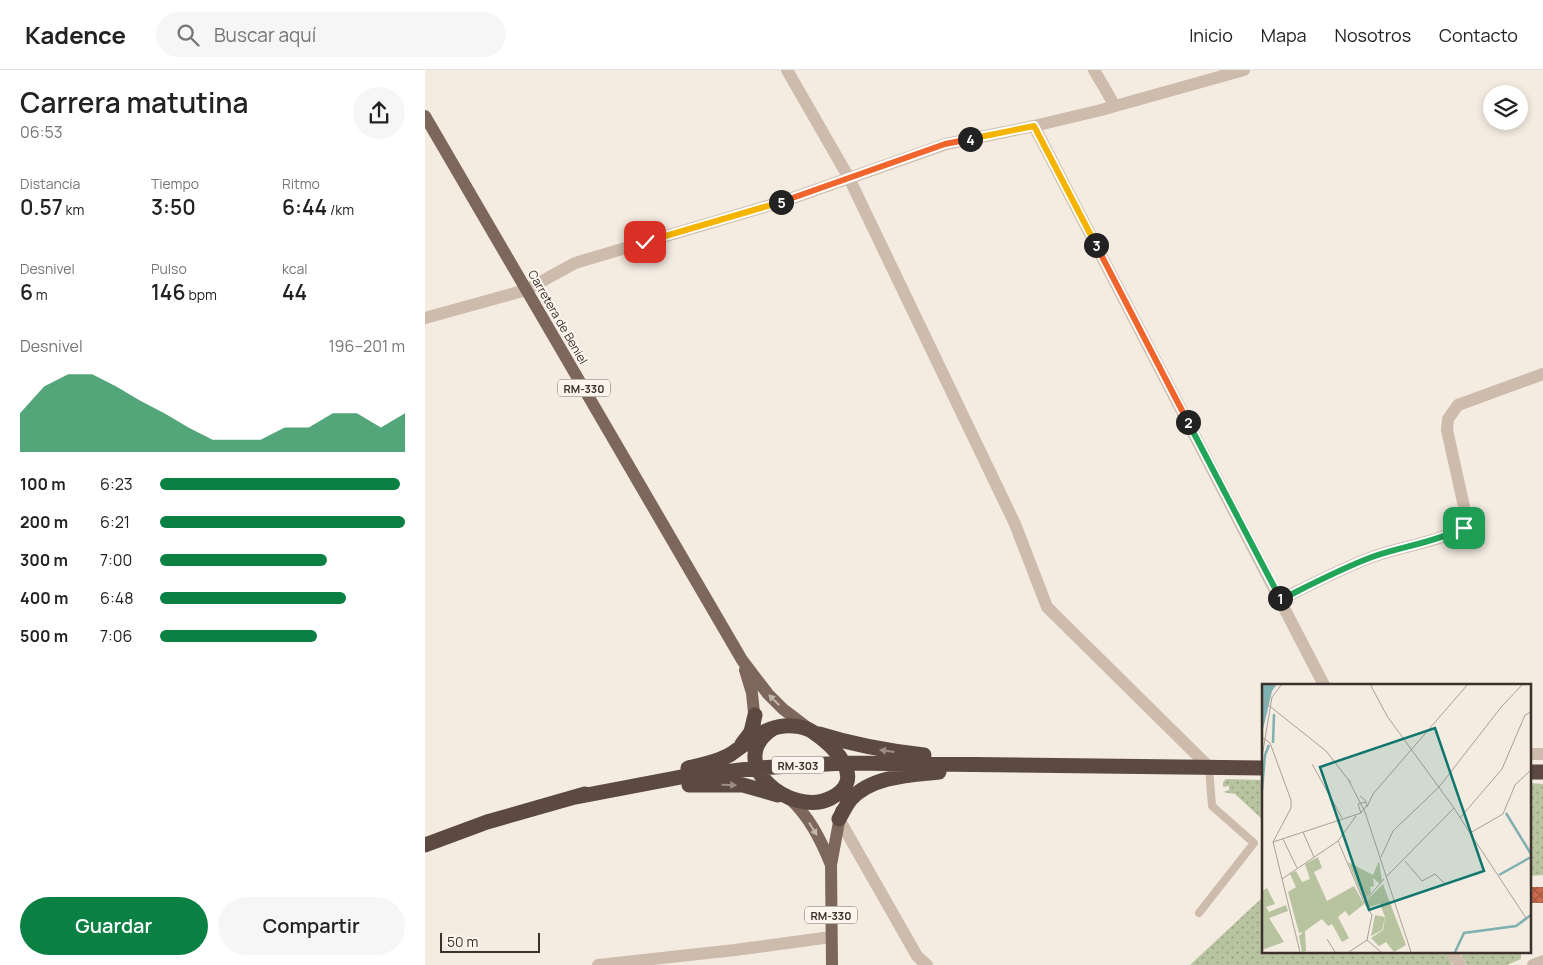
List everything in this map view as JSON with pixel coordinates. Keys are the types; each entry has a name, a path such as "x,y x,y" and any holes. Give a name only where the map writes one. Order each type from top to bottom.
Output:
{"highway":[{"path":"576,797 715,762 739,747 751,732 755,715"},
{"path":"739,747 759,742 765,734 774,728 790,726 847,743 883,750 1022,764"},
{"path":"812,731 844,763 849,776 844,792"},
{"path":"755,744 757,768 766,782 789,798"},
{"name":"RM-303","path":"425,844 487,822 576,797 681,777 757,768 844,763 1262,768"},
{"path":"839,819 850,800 860,792 886,780 911,775 1022,764"},
{"path":"576,797 685,785 716,784 743,785 812,804 819,803 844,792 860,792"}],"main road":[{"name":"Carretera de Beniel","path":"425,116 742,660"},
{"path":"742,660 752,693 755,715 755,744"},
{"path":"742,660 773,699 812,731"},
{"path":"831,865 844,792"},
{"path":"789,798 804,813 822,843 831,865"},
{"name":"RM-330","path":"831,865 832,965"}],"street":[{"path":"787,70 849,178 1015,524 1047,607 1209,767"},
{"path":"1094,70 1115,106"},
{"path":"425,318 526,290 575,263 783,201 945,144 1034,126 1115,106 1244,70"},
{"path":"1034,126 1323,684"},
{"path":"1280,600 1321,579 1372,557 1445,538 1464,528 1467,520 1447,430 1448,418 1458,405 1543,374"},
{"path":"839,819 917,956 927,965"},
{"path":"598,965 831,937"},
{"path":"1452,952 1460,965"},
{"path":"1533,965 1543,961"}],"lane":[{"path":"1199,913 1254,843 1212,806 1209,767"}],"green space":[{"path":"1226,779 1262,780 1262,819 1235,794 1223,792 1229,790 1229,786 1223,787 1223,782"},
{"path":"1531,783 1543,784 1543,875 1531,876"},
{"path":"1262,898 1262,952 1446,952 1452,965 1190,965"},
{"path":"1460,952 1521,952 1521,959 1507,965 1467,965"}],"building":[{"path":"1532,887 1543,887 1543,903 1532,903"}],"route":[{"path":"645,242 783,201 945,144 1034,126 1280,600 1321,579 1372,557 1445,538 1464,528"}]}
